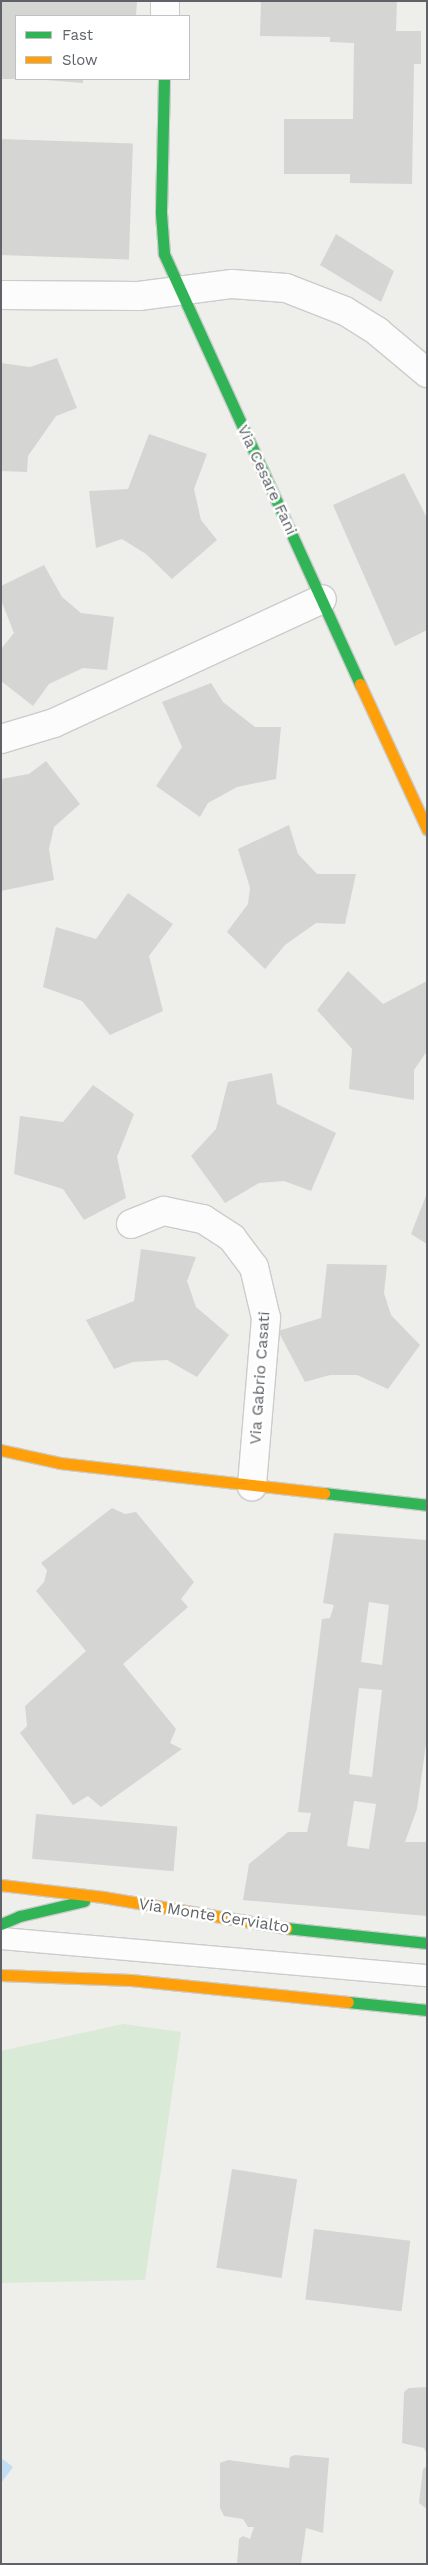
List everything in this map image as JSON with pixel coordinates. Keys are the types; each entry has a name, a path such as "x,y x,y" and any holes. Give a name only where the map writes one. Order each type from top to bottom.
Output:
{"street":[{"path":"165,1 165,15"},
{"name":"Via Cesare Fani","path":"164,80 162,233 164,254 178,292 427,829"},
{"path":"1,295 139,296 232,284 266,285 301,292 365,324 427,373"},
{"path":"1,739 54,723 322,599"},
{"name":"Via Gabrio Casati","path":"131,1224 164,1211 203,1219 232,1238 254,1267 266,1318 252,1486"},
{"path":"1,1450 60,1463 427,1505"},
{"name":"Via Monte Cervialto","path":"1,1886 102,1897 256,1925 427,1943"},
{"path":"1,1924 20,1916 102,1897"},
{"path":"1,1975 131,1980 427,2010"}],"lane":[{"name":"Via Monte Cervialto","path":"1,1938 427,1975"}],"green space":[{"path":"123,2024 181,2032 145,2280 1,2283 1,2051"}],"water":[{"path":"1,2458 13,2467 1,2483"}],"building":[{"path":"1,1 137,1 136,15 15,15 15,79 1,79"},
{"path":"261,1 397,1 396,31 421,31 421,64 414,64 412,184 350,183 350,174 284,174 284,119 353,119 354,43 330,42 330,37 260,36"},
{"path":"46,80 83,80 83,83"},
{"path":"1,139 133,144 129,260 1,255"},
{"path":"336,234 394,271 381,302 320,265"},
{"path":"57,358 77,408 56,416 28,456 27,472 1,471 1,363 30,367"},
{"path":"149,434 207,454 194,489 201,520 217,540 172,579 146,554 122,539 96,548 89,491 128,489"},
{"path":"404,473 427,518 427,630 395,646 333,505"},
{"path":"44,565 62,597 81,613 114,617 107,670 83,668 49,684 33,706 1,681 1,649 14,633 1,600 1,586"},
{"path":"211,683 223,702 255,727 281,727 276,779 237,787 208,803 200,817 156,786 182,747 162,702"},
{"path":"46,761 80,804 54,827 49,849 54,880 1,891 1,779 29,774"},
{"path":"289,825 298,854 317,874 356,874 345,924 316,923 285,945 265,969 227,932 248,904 250,888 238,849"},
{"path":"128,893 173,924 149,956 163,1011 110,1035 82,1001 43,987 56,927 96,939"},
{"path":"348,971 383,1004 427,981 427,1051 414,1070 414,1100 349,1089 352,1049 317,1010"},
{"path":"272,1073 277,1104 336,1133 311,1191 284,1181 259,1183 225,1203 191,1156 216,1129 228,1082"},
{"path":"93,1085 134,1114 117,1157 126,1198 84,1220 63,1189 14,1174 20,1116 63,1122"},
{"path":"427,1193 427,1244 411,1234"},
{"path":"141,1249 196,1257 187,1281 196,1307 229,1335 197,1377 167,1360 133,1362 114,1369 86,1320 134,1301"},
{"path":"327,1264 387,1265 384,1293 391,1315 420,1345 388,1389 357,1375 330,1375 305,1382 278,1331 321,1318"},
{"path":"112,1508 125,1514 136,1512 194,1582 181,1599 188,1607 123,1664 176,1729 170,1743 182,1749 101,1807 88,1796 73,1805 20,1733 27,1726 25,1706 86,1651 36,1591 44,1582 47,1570 41,1563"},
{"path":"334,1533 427,1540 427,1737 417,1809 405,1842 427,1842 427,1916 243,1900 249,1864 288,1832 307,1832 311,1813 298,1812 322,1619 330,1618 334,1605 323,1603","holes":["369,1602 389,1605 382,1665 361,1662","359,1688 382,1690 372,1777 349,1774","354,1801 376,1804 369,1849 347,1846"]},
{"path":"36,1814 177,1826 174,1871 32,1859"},
{"path":"232,2169 297,2179 282,2278 216,2268"},
{"path":"314,2229 410,2241 402,2311 305,2299"},
{"path":"427,2387 427,2454 424,2448 402,2443 404,2392 409,2388"},
{"path":"295,2455 329,2458 323,2533 306,2528 301,2564 237,2564 239,2539 243,2536 250,2539 254,2527 248,2527 243,2519 224,2516 220,2508 220,2463 228,2460 289,2468 290,2457"},
{"path":"427,2466 427,2509 419,2503 423,2469"}],"traffic: fast":[{"path":"164,80 161,213 164,254 360,684"},
{"path":"324,1493 427,1505"},
{"path":"1,1924 20,1916 84,1901"},
{"path":"286,1928 427,1943"},
{"path":"348,2002 427,2010"}],"traffic: slow":[{"path":"360,684 427,829"},
{"path":"1,1450 60,1463 324,1493"},
{"path":"1,1885 103,1897 286,1928"},
{"path":"1,1975 131,1980 348,2002"}]}
